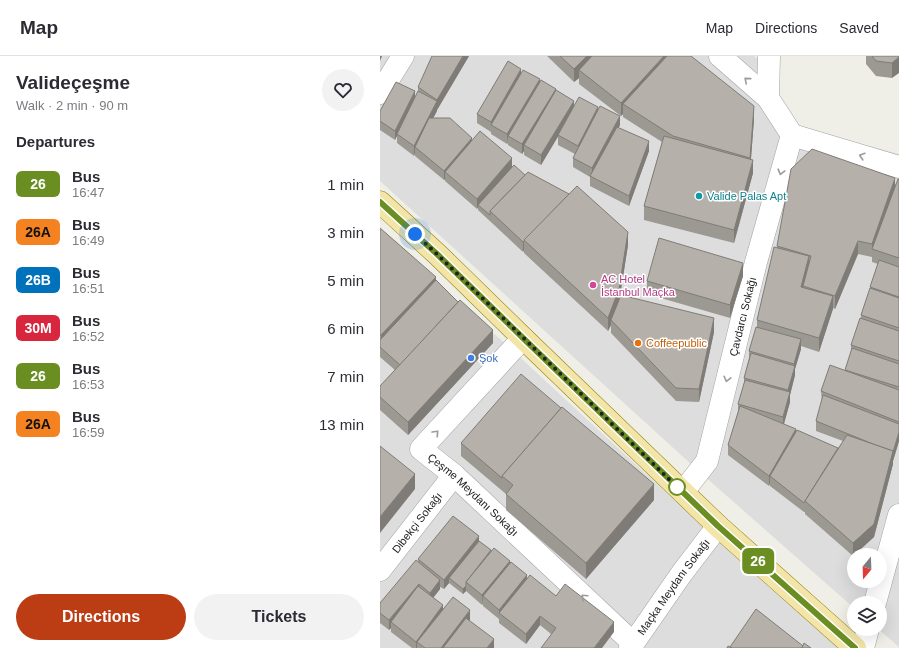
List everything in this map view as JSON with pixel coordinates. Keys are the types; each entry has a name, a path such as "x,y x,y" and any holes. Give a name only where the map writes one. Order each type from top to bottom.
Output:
{"main road":[{"path":"380,202 438,255 718,526 855,648"}],"street":[{"path":"380,94 403,56"},
{"path":"720,56 768,98 792,135 899,167"},
{"path":"768,98 769,56"},
{"name":"Çavdarcı Sokağı","path":"683,492 707,461 756,262 792,135"},
{"name":"Çeşme Meydanı Sokağı","path":"523,338 422,449 454,474 632,645"},
{"name":"Dibekçi Sokağı","path":"380,570 454,474"},
{"path":"877,596 899,515"},
{"name":"Maçka Meydanı Sokağı","path":"632,645 682,573 718,526"},
{"path":"863,648 866,636"}],"shaded area":[{"path":"380,56 754,56 769,69 791,134 795,126 899,154 899,647 886,636 887,596 847,596 847,602 703,475 380,181"},
{"path":"380,235 499,338 712,535 863,648 380,648"}],"building":[{"path":"432,56 463,56 437,100 418,87"},
{"path":"560,56 587,56 574,69"},
{"path":"592,56 664,56 621,103 579,70"},
{"path":"667,56 691,56 754,106 750,158 673,136 623,104"},
{"path":"872,56 899,57 892,63 876,61"},
{"path":"508,61 521,69 491,122 477,114"},
{"path":"523,70 540,79 507,134 491,125"},
{"path":"541,80 556,89 522,144 508,136"},
{"path":"396,82 415,91 395,131 380,121 380,111"},
{"path":"556,90 574,101 541,155 524,145"},
{"path":"418,91 437,101 414,146 397,134"},
{"path":"579,97 598,107 578,146 558,135"},
{"path":"600,106 620,116 592,168 573,158"},
{"path":"429,118 450,118 472,138 444,171 415,147"},
{"path":"617,127 649,141 629,196 590,176"},
{"path":"480,131 512,158 477,199 445,172"},
{"name":"Valide Palas Apt","path":"664,136 753,160 734,230 644,206"},
{"path":"812,149 895,178 872,244 858,241 835,296 803,286 811,256 777,246 791,169"},
{"path":"514,165 525,175 490,211 490,215 478,205"},
{"path":"528,172 569,194 523,242 490,211"},
{"path":"899,179 899,258 872,249"},
{"path":"577,186 628,232 619,289 608,318 524,240"},
{"path":"380,228 436,277 381,335 380,335"},
{"path":"659,238 743,263 730,305 647,281"},
{"path":"774,247 809,256 801,287 833,296 819,338 757,320"},
{"path":"879,260 899,267 899,297 870,287"},
{"path":"436,280 458,302 400,365 380,347 380,340"},
{"path":"870,288 899,298 899,328 861,315"},
{"path":"621,295 714,318 699,389 676,388 611,320"},
{"path":"460,300 493,330 408,422 380,397 380,386"},
{"path":"860,318 899,331 899,361 851,345"},
{"path":"756,327 801,339 794,364 749,351"},
{"path":"852,348 899,364 899,387 845,370"},
{"path":"751,353 795,366 788,390 744,378"},
{"path":"830,365 899,390 899,422 821,391"},
{"path":"521,374 561,408 502,476 502,478 461,443"},
{"path":"745,380 790,392 783,417 738,404"},
{"path":"823,395 899,424 899,432 893,452 816,421"},
{"path":"740,406 796,429 769,476 728,445"},
{"path":"562,407 654,484 586,563 506,494 513,485 502,476"},
{"path":"797,430 838,448 804,503 770,476"},
{"path":"847,435 893,451 874,524 853,543 805,501"},
{"path":"380,446 415,474 380,517"},
{"path":"453,516 479,536 444,580 418,559"},
{"path":"479,541 491,550 466,582 466,586 463,589 449,578"},
{"path":"494,548 510,561 482,595 466,582"},
{"path":"416,560 440,580 430,593 419,584 389,620 380,613 380,603"},
{"path":"511,562 527,575 499,610 483,596"},
{"path":"530,575 556,596 565,584 614,622 594,648 541,648 556,628 540,616 526,634 499,613"},
{"path":"418,586 443,605 416,642 391,622"},
{"path":"453,597 470,610 441,648 425,648 417,642"},
{"path":"756,609 803,646 802,648 730,647"},
{"path":"466,618 494,639 487,648 443,648"},
{"path":"804,643 811,648 802,648"}],"bus line":[{"name":"26","path":"380,202 438,255 718,526 855,648"}],"place":[{"name":"Valide Palas Apt","path":"699,196"},
{"name":"AC Hotel İstanbul Maçka","path":"593,285"},
{"name":"Coffeepublic","path":"638,343"},
{"name":"Şok","path":"471,358"}],"route":[{"path":"415,234 677,487"}]}
